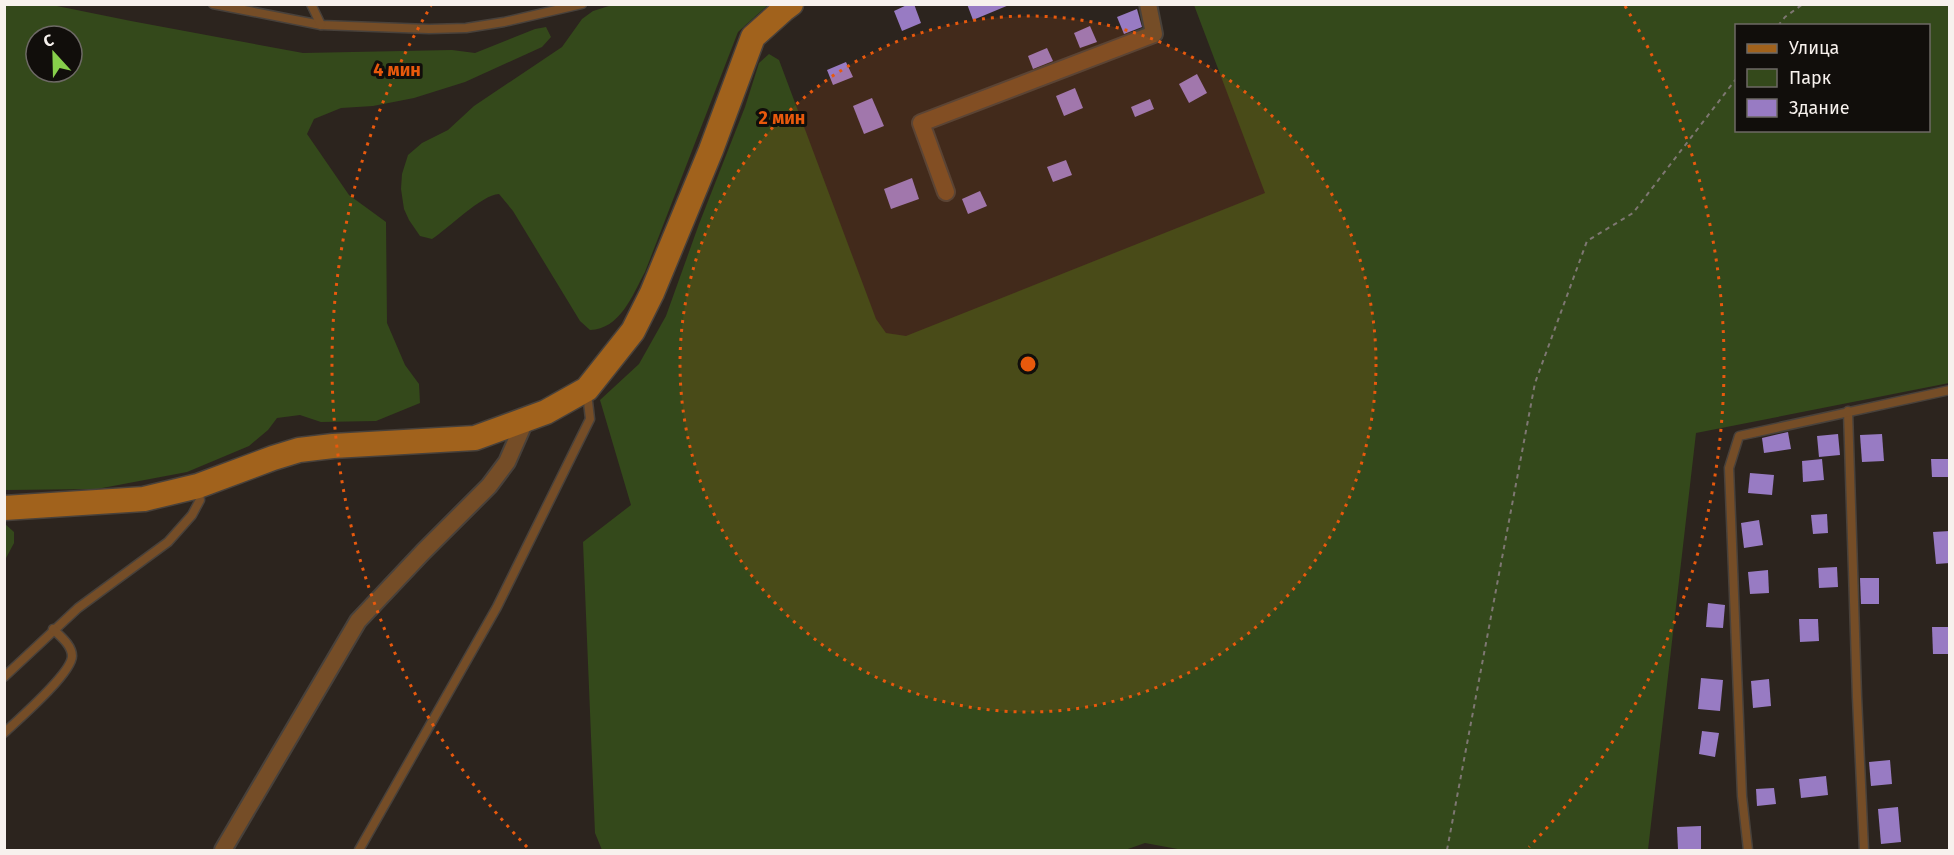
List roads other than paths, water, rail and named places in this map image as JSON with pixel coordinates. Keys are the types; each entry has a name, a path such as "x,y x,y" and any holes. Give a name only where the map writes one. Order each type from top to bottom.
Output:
{"main road":[{"path":"4,508 144,499 198,486 299,450 475,438 525,421 559,406 587,388 633,331 652,293 711,150 753,37 791,4"}],"street":[{"path":"946,192 921,123 1154,33 1148,4"},
{"path":"223,850 358,621 489,486 507,462 525,421"}],"lane":[{"path":"213,4 321,25 429,29 466,28 504,22 582,4"},
{"path":"311,4 321,25"},
{"path":"359,850 496,607 585,429 590,418 587,388"},
{"path":"1748,850 1742,796 1729,468 1739,436 1950,390"},
{"path":"1848,411 1864,850"},
{"path":"4,677 78,608 168,542 192,515 200,500 198,486"},
{"path":"4,734 66,671 72,657 70,649 53,629"}]}
